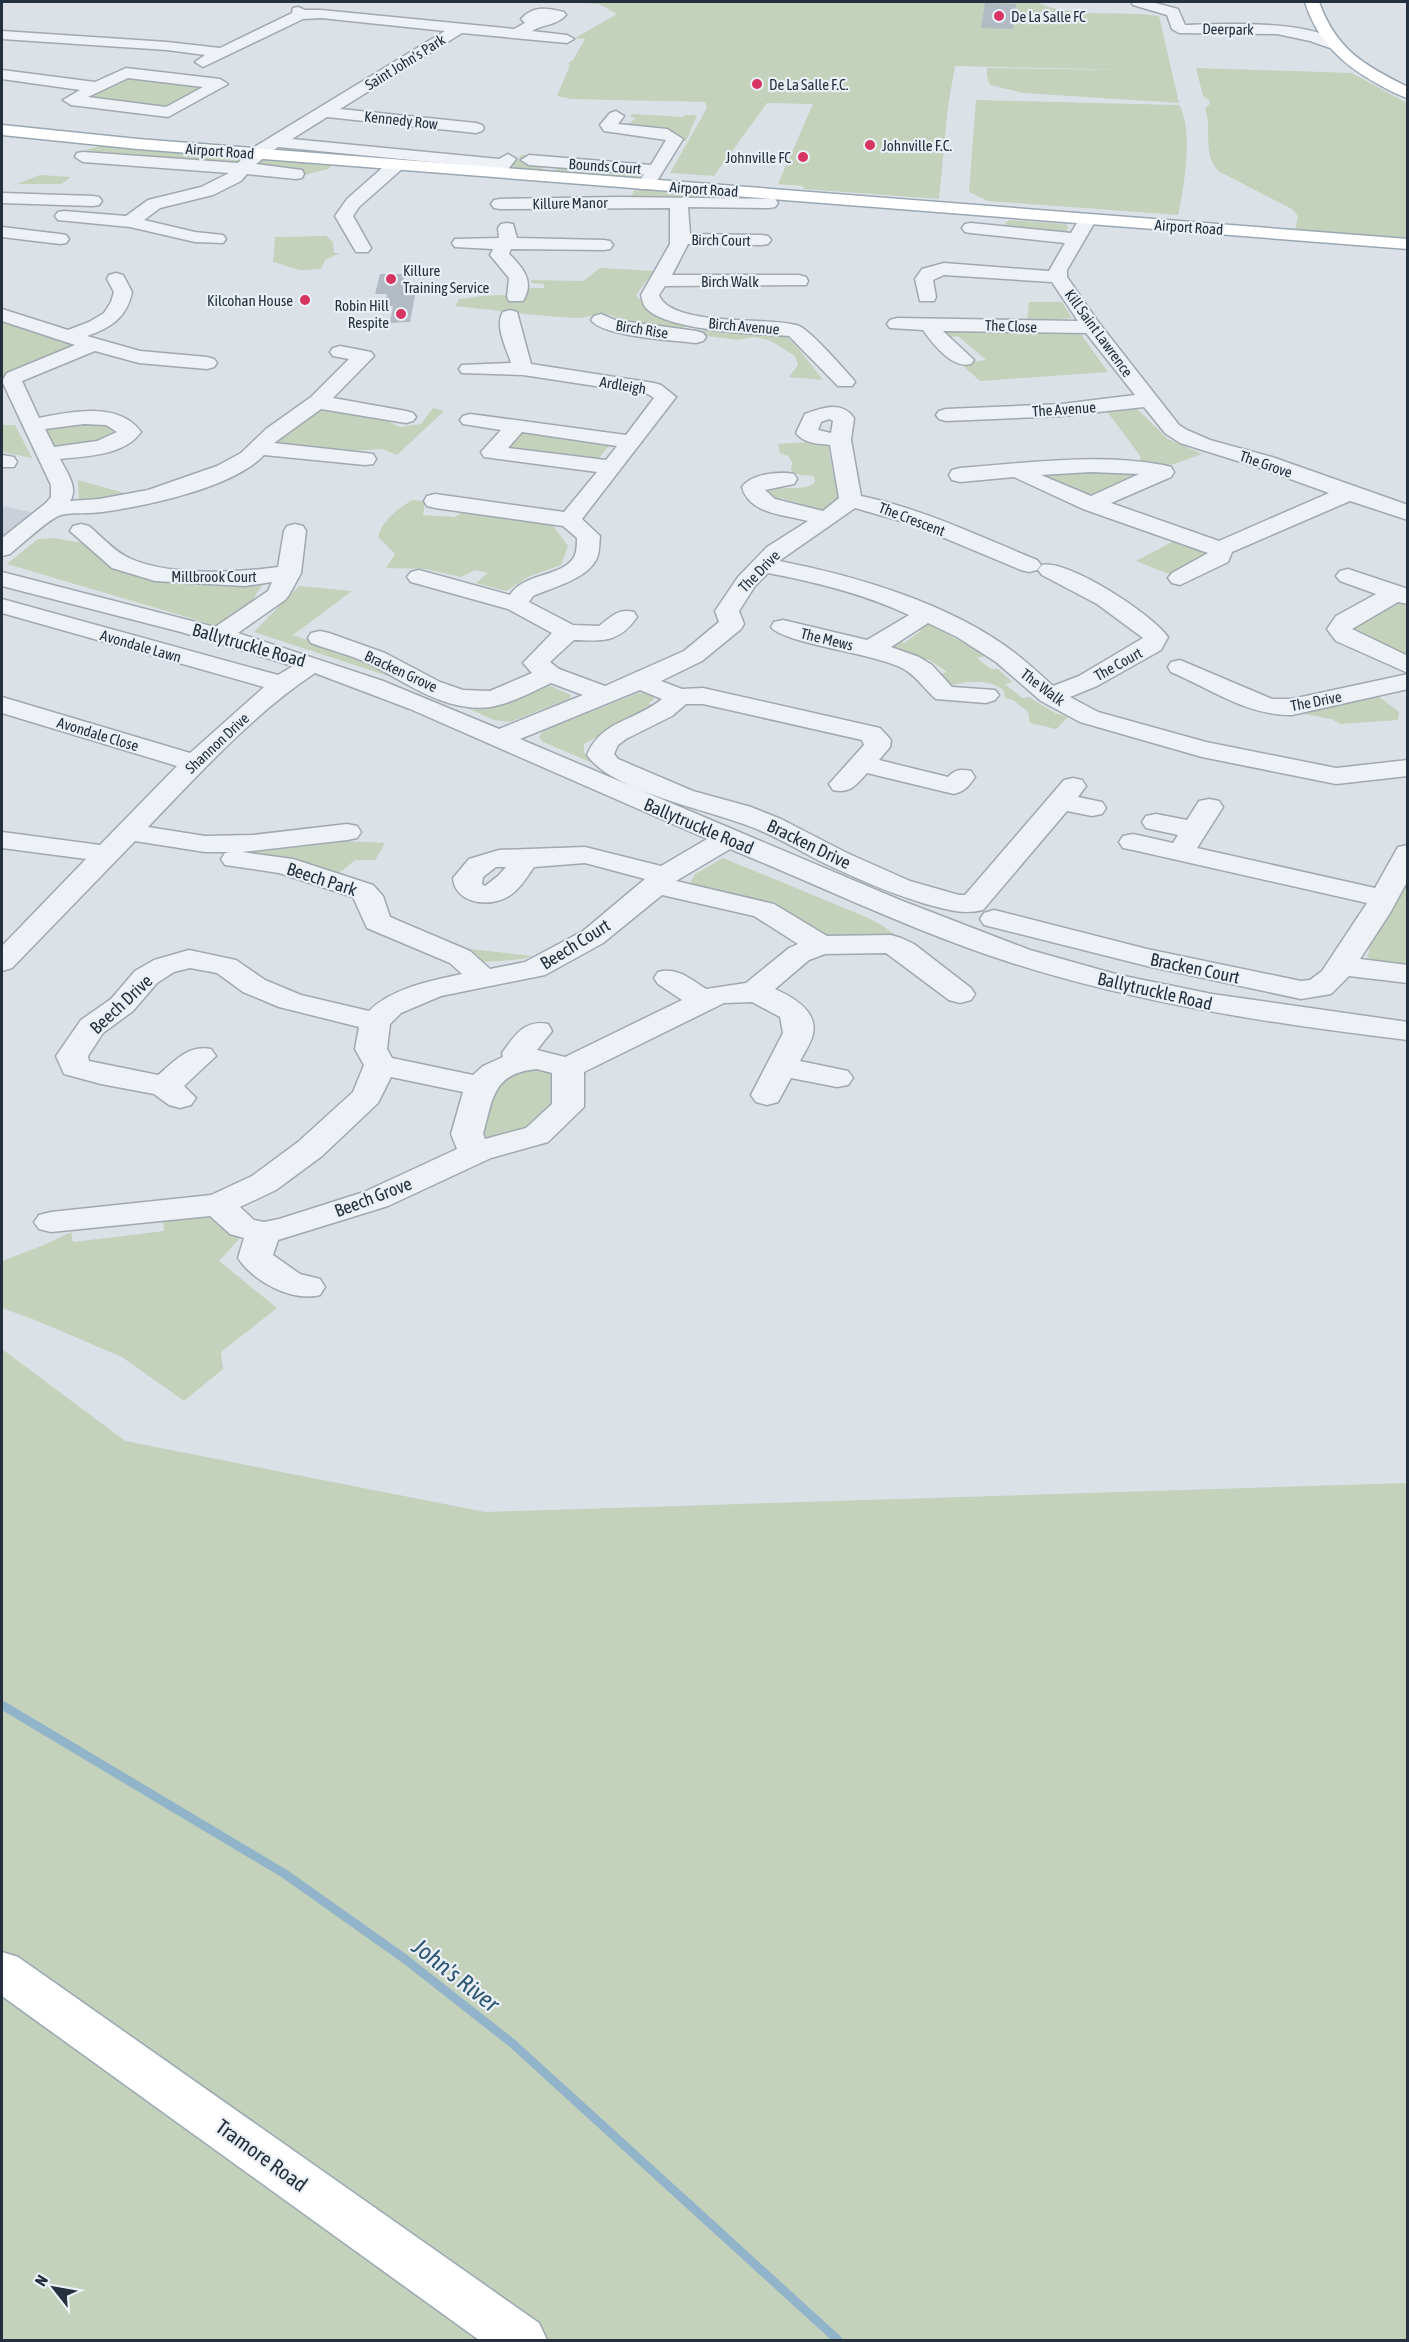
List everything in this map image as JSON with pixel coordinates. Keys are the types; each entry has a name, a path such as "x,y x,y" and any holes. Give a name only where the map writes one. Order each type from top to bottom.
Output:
{"main road":[{"path":"1312,2 1318,23 1333,45 1364,70 1407,93"},
{"path":"1341,29 1368,58 1407,82"},
{"name":"Airport Road","path":"2,130 101,141 628,184 1407,244"},
{"name":"Tramore Road","path":"2,1971 521,2340"}],"street":[{"name":"Deerpark","path":"1138,2 1173,12 1179,29 1277,30 1302,28 1318,23"},
{"name":"Saint John's Park","path":"172,78 299,13 459,28"},
{"path":"517,34 536,22"},
{"name":"Saint John's Park","path":"257,153 459,28"},
{"path":"459,28 567,39"},
{"name":"Deerpark","path":"1277,30 1306,34 1333,45"},
{"path":"2,35 166,46 222,53"},
{"path":"126,73 172,78 220,84 168,112 71,100 126,73"},
{"path":"2,75 96,87"},
{"name":"Kennedy Row","path":"325,112 476,128"},
{"name":"Bounds Court","path":"616,116 608,125 610,128 673,136 675,139 646,185"},
{"path":"276,142 503,164 508,159"},
{"path":"129,203 154,204 207,191 235,177 245,169 257,153"},
{"path":"83,157 296,174"},
{"name":"Bounds Court","path":"529,160 551,166 656,170"},
{"path":"362,248 344,216 353,204 396,165"},
{"path":"501,183 494,194 494,200 500,204 500,218 508,231 499,255 517,272 521,284 513,306 510,328 523,369"},
{"name":"Killure Manor","path":"500,204 619,202 628,184"},
{"path":"190,195 225,201"},
{"path":"2,198 101,199"},
{"path":"619,202 636,204 769,203"},
{"path":"660,280 680,239 679,202"},
{"path":"130,222 154,204"},
{"name":"Kill Saint Lawrence","path":"1087,220 1058,270 1059,277 1092,327 1148,400 1183,438"},
{"path":"2,232 67,225 130,222 195,237 218,239"},
{"path":"971,228 998,226 1077,239"},
{"name":"Birch Court","path":"680,239 762,240"},
{"path":"461,243 574,240 604,245"},
{"path":"927,297 924,279 929,273 944,269 1059,277"},
{"path":"69,336 114,316 120,308 123,292 116,279"},
{"name":"Birch Walk","path":"660,280 799,281"},
{"name":"Birch Avenue","path":"660,280 650,293 650,300 654,307 669,315 703,323 795,331 845,382"},
{"path":"2,315 139,357 207,363"},
{"name":"Birch Rise","path":"601,320 610,325 771,346"},
{"name":"Birch Rise","path":"684,336 703,323"},
{"name":"The Close","path":"897,324 1092,327"},
{"path":"929,325 938,337 964,360"},
{"path":"2,549 54,508 62,497 62,484 46,454 23,420 11,382 14,377 94,345"},
{"path":"54,508 100,506 175,488 234,466 261,448 270,435 318,402 364,356 340,352"},
{"name":"Ardleigh","path":"469,369 523,369 654,389 662,393 666,397 607,473"},
{"name":"The Avenue","path":"946,415 975,407 1062,410 1148,400"},
{"path":"318,402 406,417"},
{"path":"23,420 108,419 125,425 130,432 121,441 100,447 46,454"},
{"path":"470,420 632,442"},
{"path":"517,425 488,456 607,473"},
{"name":"The Grove","path":"1183,438 1198,445 1237,454 1407,513"},
{"path":"840,440 851,500"},
{"path":"261,448 365,459"},
{"path":"960,475 1110,465 1185,464 1091,504"},
{"path":"1017,470 1030,478 1091,504 1220,549 1349,493"},
{"path":"570,520 607,473"},
{"path":"786,479 764,482 753,487 754,495 767,504 827,519"},
{"name":"The Drive","path":"640,681 693,656 732,624 727,611 746,582 775,552 827,519 851,500"},
{"name":"The Crescent","path":"851,500 885,506 917,517 1039,567"},
{"path":"444,506 570,520 589,536 586,558 574,570 524,591 516,604"},
{"name":"Millbrook Court","path":"81,531 120,563 163,576 245,579 289,573"},
{"name":"Millbrook Court","path":"219,635 277,595 289,573 295,531"},
{"path":"1180,578 1220,557 1220,549"},
{"name":"The Walk","path":"763,565 816,575 890,597 966,632 1005,657 1050,696 1089,717 1202,748 1407,792"},
{"name":"The Court","path":"1039,567 1075,581 1124,609 1156,637 1152,645 1088,681 1050,696"},
{"path":"1075,581 1101,572"},
{"path":"455,587 477,575"},
{"path":"1348,576 1402,595"},
{"path":"419,577 516,604 568,632 605,634 626,617"},
{"name":"Ballytruckle Road","path":"2,579 219,635 316,651 418,703 728,838 944,928 1070,971 1157,993 1225,1006 1406,1025"},
{"path":"1402,595 1345,621 1339,629 1346,636 1407,666"},
{"name":"Avondale Lawn","path":"2,606 282,684"},
{"name":"The Mews","path":"871,649 927,614"},
{"name":"The Mews","path":"783,627 805,635 871,649 910,662 922,670 945,694 986,695"},
{"path":"568,632 535,663 550,674 604,695"},
{"name":"Shannon Drive","path":"2,962 195,763 316,651"},
{"name":"Bracken Grove","path":"316,651 375,658 416,680 454,696 473,699 501,696 550,674"},
{"name":"The Drive","path":"1180,668 1222,685 1255,702 1273,707 1292,707 1407,681"},
{"path":"498,739 640,681 679,697 703,696 871,734 878,740 877,747 842,784"},
{"path":"1198,694 1222,685"},
{"path":"1379,688 1404,707"},
{"name":"Bracken Drive","path":"679,697 662,712 627,726 602,746 600,755 609,765 683,797 763,821 900,887 958,904 973,904 1067,794 1092,808"},
{"name":"Avondale Close","path":"2,705 195,763"},
{"path":"861,764 954,786 962,777"},
{"name":"The Walk","path":"1336,776 1407,768"},
{"path":"1187,842 1209,807"},
{"path":"1156,822 1187,842"},
{"path":"129,832 206,844 253,843 347,832"},
{"name":"Beech Court","path":"482,977 534,969 593,937 661,880 728,838"},
{"path":"2,840 108,854"},
{"path":"1133,842 1187,842 1382,898"},
{"path":"525,859 585,855 764,910 821,945"},
{"name":"Beech Park","path":"235,859 283,865 363,891 369,896 377,922 460,957 482,977"},
{"name":"Bracken Court","path":"994,919 1047,922 1186,967 1301,990 1315,990 1326,986 1341,966 1376,913 1382,898 1404,867"},
{"path":"755,991 799,954 821,945 891,944 904,950 960,994"},
{"name":"Beech Drive","path":"200,1056 172,1092 101,1075 75,1066 72,1056 92,1028 122,1005 146,977 176,961 189,959 226,966 254,986 290,1001 375,1022"},
{"path":"1341,966 1407,974"},
{"path":"480,1086 380,1065 371,1049 375,1022 390,1007 433,988 482,977"},
{"path":"669,978 704,1001"},
{"path":"479,1151 471,1144 467,1134 480,1086 494,1073 519,1061 539,1059 568,1068 704,1001 735,991 755,991 778,1001 794,1013 798,1033 767,1095"},
{"path":"519,1061 518,1053 537,1031"},
{"path":"51,1222 218,1205 264,1183 310,1149 367,1096 380,1065"},
{"path":"782,1067 837,1078"},
{"name":"Beech Grove","path":"263,1233 286,1228 376,1199 479,1151 537,1135 568,1107 568,1068"},
{"path":"218,1205 242,1227 263,1233 255,1258 288,1282 308,1287"}],"shaded area":[{"path":"2,506 35,513 2,536"}],"green space":[{"name":"De La Salle F.C.","path":"572,2 1037,2 1065,11 1159,16 1179,103 1023,93 990,85 987,77 987,68 1133,70 955,66 948,106 939,199 804,189 803,186 778,184 813,104 767,103 714,176 670,173 707,108 705,102 571,99 557,96 570,65 567,64 573,60 585,39 575,38 617,14 599,4"},
{"path":"1196,68 1352,73 1407,103 1407,239 1295,230 1298,216 1292,209 1220,172 1214,166 1209,151 1205,108 1210,104 1209,100 1203,96"},
{"path":"129,77 206,85 163,108 84,98"},
{"path":"976,100 1179,105 1184,116 1187,143 1185,174 1178,215 988,201 969,192"},
{"path":"632,114 684,117 685,115 697,115 686,141 681,141 680,136 665,129 614,125 630,123 636,118 630,117"},
{"path":"101,146 240,157 239,162 235,164 99,155 100,152 85,150"},
{"path":"522,155 529,156 544,165 542,171 553,172 558,167 642,173 637,180 512,170 513,164"},
{"path":"259,158 334,164 328,169 297,177 304,171 272,166 268,168 254,164"},
{"path":"40,175 71,177 61,184 17,184"},
{"path":"634,190 794,200 630,200"},
{"path":"1009,220 1065,224 1068,227 1067,231 1058,235 1003,226"},
{"path":"326,236 333,242 334,253 340,253 325,260 321,269 300,270 273,262 275,237"},
{"path":"600,268 654,271 636,295 647,308 689,324 680,330 616,323 617,319 607,314 576,318 455,306 459,299 483,296 506,295 522,298 529,288 544,288 544,284 531,283 531,280 583,281"},
{"path":"1029,302 1062,302 1072,318 1027,322"},
{"path":"2,321 78,344 2,378"},
{"path":"710,326 784,334 823,380 789,377 798,365 795,356 769,340 753,337 738,340 698,335"},
{"path":"939,328 1080,333 1108,372 980,381 961,364 986,360 958,336 945,338"},
{"path":"1134,406 1168,439 1202,454 1166,467 1139,461 1141,457 1106,410"},
{"path":"433,408 444,411 397,455 382,449 350,451 275,444 317,410 379,417 400,427 421,424"},
{"path":"83,422 114,427 111,438 53,448 41,428"},
{"path":"2,425 15,425 32,458 2,452"},
{"path":"522,432 612,442 599,458 508,447"},
{"path":"821,441 829,445 838,494 834,502 824,510 797,508 801,504 781,498 775,502 761,488 798,488 815,482 814,476 800,475 791,471 792,462 788,456 780,453 778,444"},
{"path":"1125,467 1145,473 1093,495 1082,495 1040,475"},
{"path":"78,480 128,494 79,502"},
{"path":"412,500 425,501 423,515 455,517 468,509 551,523 568,546 561,565 528,577 506,591 476,583 488,573 475,570 461,577 425,569 386,568 395,554 378,537 380,531 391,516"},
{"path":"54,538 82,543 109,566 156,579 212,584 263,584 249,605 224,628 7,564 38,539"},
{"path":"1174,541 1211,553 1169,574 1136,561"},
{"path":"299,586 352,591 293,635 368,661 397,679 254,632"},
{"path":"1399,600 1407,603 1407,659 1355,636 1351,627"},
{"path":"926,622 986,656 977,658 991,669 998,669 1012,682 1005,684 1022,698 1029,697 1055,713 1068,717 1056,729 1030,723 1028,712 1013,700 1005,698 1004,691 997,686 975,682 942,687 936,676 947,672 928,659 918,662 886,647 891,639 904,643 921,631 911,627"},
{"path":"542,682 571,695 569,699 510,722 494,720 456,703"},
{"path":"639,693 651,694 654,699 649,703 652,707 584,744 584,752 595,764 543,742 539,737 543,731"},
{"path":"1374,693 1399,712 1398,720 1341,724 1331,719 1289,711"},
{"path":"347,841 385,843 375,860 355,860 342,871 331,875 240,854"},
{"path":"723,858 866,917 901,939 826,939 688,887 695,874"},
{"path":"1407,884 1407,968 1372,961 1367,956 1370,950 1363,948 1400,887"},
{"path":"455,947 532,956 513,960 479,962 470,959"},
{"path":"524,1065 561,1074 557,1107 533,1128 485,1141 477,1136 503,1073"},
{"path":"205,1214 239,1239 219,1261 277,1308 221,1352 223,1369 184,1401 122,1357 2,1308 2,1261 71,1232 73,1242 164,1231 163,1221"},
{"path":"2,1349 125,1441 485,1512 1407,1483 1407,2340 2,2340"}],"building":[{"name":"De La Salle FC","path":"985,3 1016,4 1013,29 981,28"},
{"path":"380,274 405,274 403,285 417,285 410,322 390,323 393,306 384,306 387,294 375,294"}],"waterway":[{"name":"John's River","path":"2,1705 285,1874 405,1959 512,2043 838,2340"}],"place":[{"name":"De La Salle FC","path":"999,16"},
{"name":"De La Salle F.C.","path":"757,84"},
{"name":"Johnville F.C.","path":"870,145"},
{"name":"Johnville FC","path":"803,157"},
{"name":"Killure Training Service","path":"391,279"},
{"name":"Kilcohan House","path":"305,300"},
{"name":"Robin Hill Respite","path":"401,314"}]}
